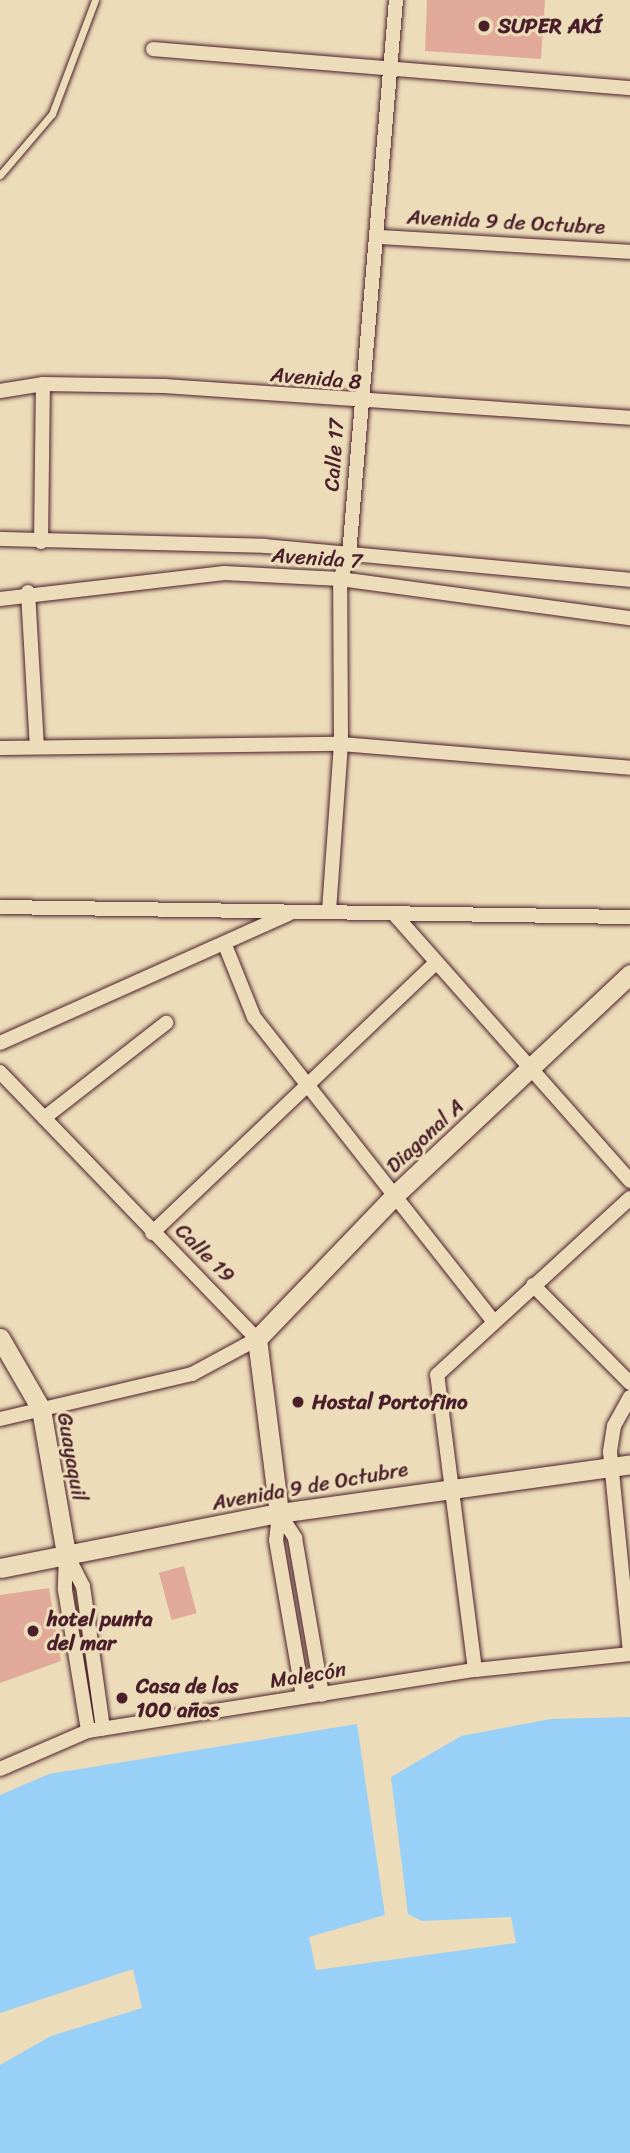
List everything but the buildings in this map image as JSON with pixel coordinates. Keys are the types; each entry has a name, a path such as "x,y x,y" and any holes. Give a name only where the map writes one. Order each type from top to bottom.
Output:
{"street":[{"name":"Calle 17","path":"328,911 341,744 340,579 349,555 359,402 379,237 396,0"},
{"path":"153,49 630,88"},
{"name":"Avenida 9 de Octubre","path":"379,237 630,252"},
{"path":"40,542 43,384"},
{"name":"Avenida 8","path":"0,391 43,384 164,386 359,402 630,418"},
{"name":"Avenida 7","path":"0,538 40,542 265,546 630,580"},
{"name":"Avenida 7","path":"0,598 28,592 224,573 340,579 630,618"},
{"path":"28,592 37,746"},
{"path":"0,748 341,744 630,768"},
{"path":"0,907 630,917"},
{"path":"0,1043 225,946 294,912"},
{"path":"395,915 630,1181"},
{"path":"225,946 254,1017 397,1194 493,1321"},
{"path":"152,1233 436,963"},
{"name":"Diagonal A","path":"257,1339 397,1194 630,974"},
{"path":"44,1118 166,1023"},
{"name":"Calle 19","path":"0,1072 152,1233 257,1339"},
{"path":"475,1670 437,1375 630,1198"},
{"path":"533,1285 630,1383"},
{"name":"Guayaquil","path":"0,1338 41,1409 66,1553 65,1590 88,1731"},
{"path":"0,1419 127,1394 192,1374 257,1339 278,1506 276,1540 303,1697"},
{"path":"630,1397 614,1426 620,1466 630,1653"},
{"name":"Avenida 9 de Octubre","path":"0,1568 278,1506 620,1466"},
{"path":"278,1506 295,1538 322,1695"},
{"name":"Guayaquil","path":"66,1553 83,1586 103,1729"},
{"name":"Malecón","path":"0,1769 88,1731 475,1670 630,1653"}],"lane":[{"path":"0,175 52,114 95,0"}],"water":[{"path":"630,1717 630,2153 0,2153 0,2065 51,2036 142,2008 133,1969 0,2013 0,1795 49,1774 357,1724 385,1915 309,1937 316,1970 516,1943 511,1917 422,1921 408,1914 391,1777 461,1736 551,1719"}],"place":[{"name":"SUPER AKÍ","path":"484,26"},
{"name":"Hostal Portofino","path":"298,1402"},
{"name":"hotel punta del mar","path":"33,1631"},
{"name":"Casa de los 100 años","path":"122,1698"}]}
